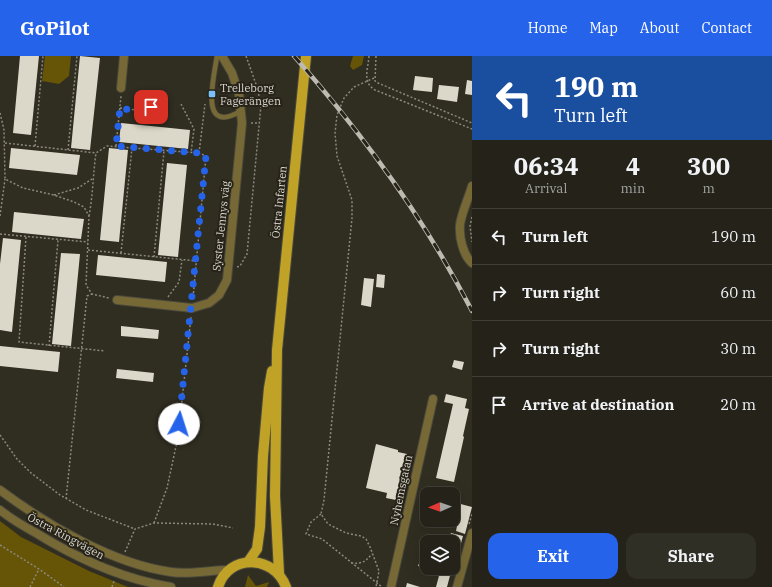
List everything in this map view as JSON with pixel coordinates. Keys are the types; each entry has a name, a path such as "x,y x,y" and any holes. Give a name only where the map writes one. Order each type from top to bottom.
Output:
{"main road":[{"name":"Östra Infarten","path":"279,573 275,496 277,350 306,56"},
{"name":"Östra Infarten","path":"248,562 257,549 260,527 269,388 277,350"},
{"path":"218,587 223,577 229,570 238,564 259,562 270,566 279,573 286,587"}],"street":[{"path":"121,88 124,56"},
{"name":"Syster Jennys väg","path":"117,300 192,308 208,303 219,295 227,280 241,137 241,111 239,94 232,73 222,56"},
{"path":"472,186 460,225 462,241 468,259 472,263"},
{"name":"Nyhemsgatan","path":"391,587 432,399"},
{"name":"Östra Ringvägen","path":"0,490 21,506 60,530 122,559 173,573 229,570"},
{"name":"Östra Ringvägen","path":"0,510 9,518 84,560 116,573 152,584 171,587"},
{"path":"457,587 472,533"}],"lane":[{"path":"218,56 211,101 214,112 221,117 226,118 232,117 241,111"}],"path":[{"path":"35,146 44,56"},
{"path":"68,150 77,56"},
{"path":"228,270 240,266 247,254 261,105 257,87 246,56"},
{"path":"369,56 367,82 370,87 472,129"},
{"path":"376,56 375,81 472,123"},
{"path":"374,78 354,87 344,98 337,114 337,156 352,200 352,218 324,500 321,514 311,522 306,534 322,539 382,587"},
{"path":"116,146 121,88"},
{"path":"199,153 205,98"},
{"path":"120,108 144,111 149,110 156,101"},
{"path":"181,104 194,128 191,153"},
{"path":"0,113 5,143 5,179 0,216"},
{"path":"5,143 96,153 107,146 132,147 199,153 206,156 197,261 178,437 167,488 154,523"},
{"path":"121,253 132,147"},
{"path":"154,257 164,150"},
{"path":"92,294 86,285 89,216 96,153"},
{"path":"5,179 23,188 54,195 74,202 84,207 89,216"},
{"path":"54,195 78,188 92,179"},
{"path":"472,216 470,226 472,242"},
{"path":"0,234 88,242"},
{"path":"26,237 18,342 105,351"},
{"path":"49,346 58,240"},
{"path":"88,250 197,261"},
{"path":"166,305 168,295 179,282 182,260"},
{"path":"66,499 87,296 92,294 117,300"},
{"path":"0,435 17,459 32,473 60,495 86,510 135,529 154,523 213,524 233,528"},
{"path":"321,514 328,524 333,527 366,539 379,571 376,587"},
{"path":"122,559 135,529"},
{"path":"0,545 39,569 64,587"},
{"path":"351,563 359,564 366,562 372,554"},
{"path":"30,587 39,569"},
{"path":"112,587 116,573"}],"shaded area":[{"path":"45,56 71,56 69,76 59,84 42,81"},
{"path":"353,56 364,56 362,65 353,70 350,66"},
{"path":"0,521 21,537 89,571 128,587 0,587"},
{"path":"248,575 256,586 269,582 267,587 245,587"}],"building":[{"path":"20,56 39,56 31,135 13,133"},
{"path":"80,56 100,58 90,150 71,148"},
{"path":"415,76 433,78 432,92 413,90"},
{"path":"467,80 472,81 472,95 465,94"},
{"path":"439,85 459,87 457,102 437,99"},
{"path":"121,123 190,130 188,149 119,142"},
{"path":"11,148 80,155 77,175 9,168"},
{"path":"109,148 128,150 119,242 100,240"},
{"path":"167,163 187,165 178,257 158,255"},
{"path":"14,212 84,219 81,239 12,232"},
{"path":"3,238 21,240 12,332 0,330 0,264"},
{"path":"61,253 80,254 71,346 52,344"},
{"path":"98,255 167,262 165,282 96,275"},
{"path":"377,274 385,275 384,288 376,287"},
{"path":"364,278 374,279 371,307 361,305"},
{"path":"121,326 159,330 158,339 121,336"},
{"path":"0,346 60,352 58,372 0,366"},
{"path":"454,360 464,362 462,370 452,367"},
{"path":"117,369 154,373 153,382 116,378"},
{"path":"446,394 467,399 465,408 469,409 454,482 436,478 453,404 444,402"},
{"path":"376,444 407,454 396,500 386,498 387,493 366,488"},
{"path":"460,504 472,507 465,534 456,531 457,527 460,527"},
{"path":"460,535 463,536 460,547"},
{"path":"439,575 450,575 447,587 436,587"},
{"path":"407,583 420,587 406,587"}],"railway":[{"path":"294,56 368,146 391,178 434,243 472,311"}],"place":[{"name":"Trelleborg Fagerängen","path":"212,94"}],"route":[{"path":"151,107 149,110 144,111 120,108 116,146 199,153 206,156 192,308 179,424"}]}
